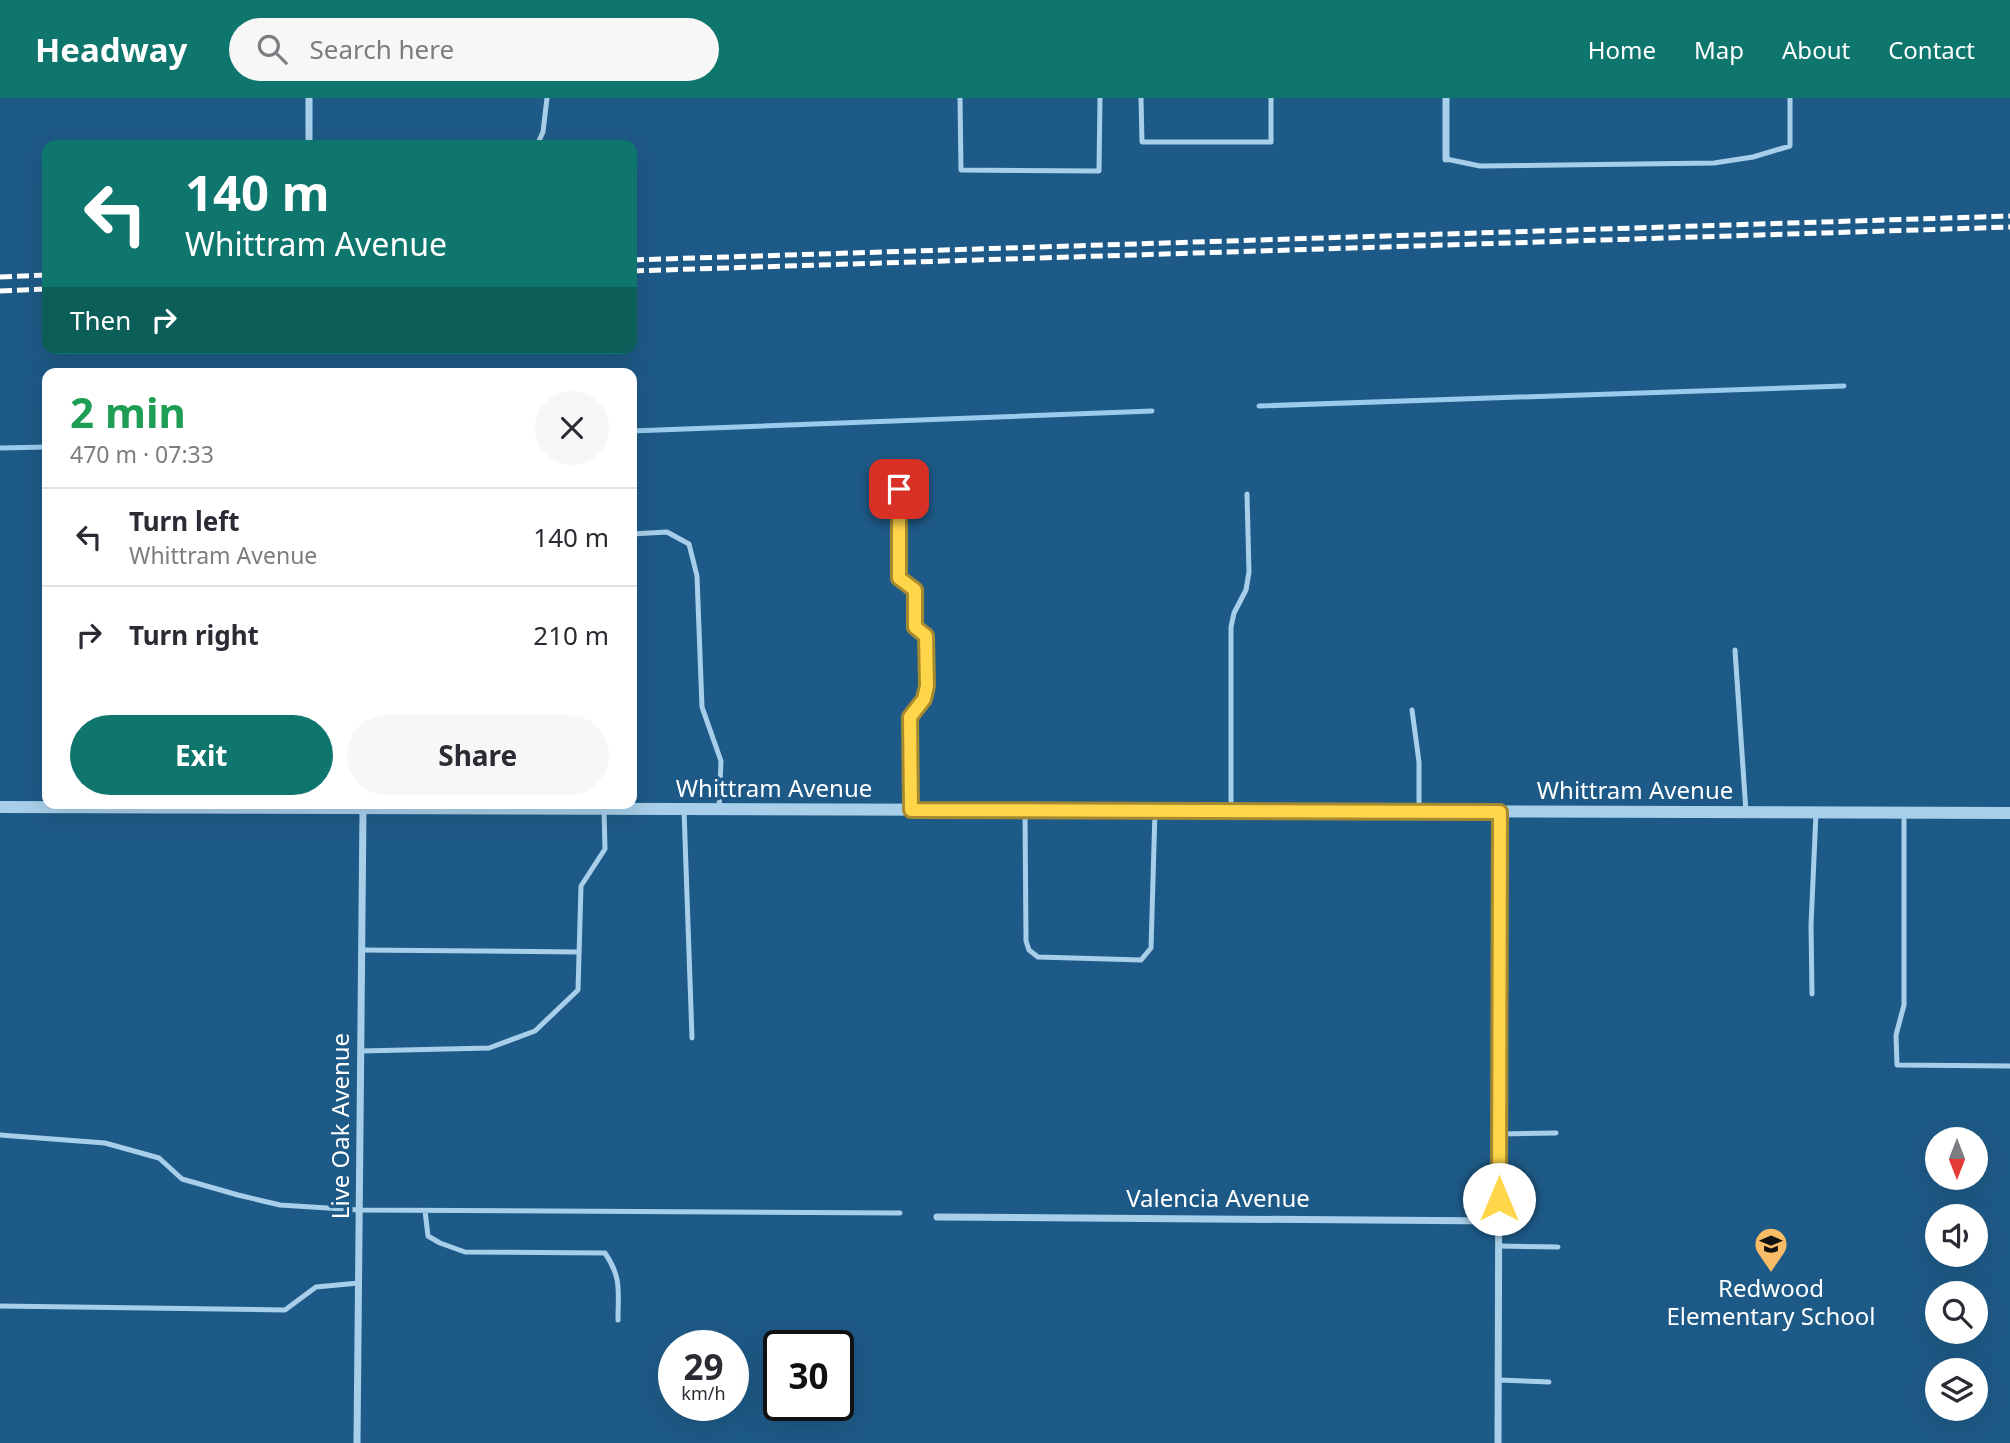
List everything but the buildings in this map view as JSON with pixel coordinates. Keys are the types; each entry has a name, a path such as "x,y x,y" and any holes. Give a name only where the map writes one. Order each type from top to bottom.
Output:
{"street":[{"path":"309,98 309,140"},
{"path":"1446,98 1446,159"},
{"name":"Whittram Avenue","path":"0,807 42,807"},
{"name":"Live Oak Avenue","path":"357,1443 363,809"},
{"name":"Whittram Avenue","path":"604,809 2010,813"},
{"path":"1498,1443 1500,812"},
{"name":"Valencia Avenue","path":"937,1217 1499,1221"}],"lane":[{"path":"539,140 543,132 547,98"},
{"path":"960,98 961,170 1099,171 1100,98"},
{"path":"1141,98 1142,142 1271,142 1272,98"},
{"path":"1446,159 1480,166 1714,163 1753,157 1790,146 1790,98"},
{"path":"899,489 899,578 915,590 915,627 926,636 927,686 924,699 910,717 911,810"},
{"path":"1231,811 1231,627 1234,613 1246,590 1249,572 1247,494"},
{"path":"637,534 667,532 689,544 697,576 702,707 720,761 719,810"},
{"path":"1735,650 1746,812"},
{"path":"1412,710 1419,762 1419,811"},
{"path":"360,1051 489,1048 534,1031 578,990 580,886 605,849 604,809"},
{"path":"684,810 692,1038"},
{"path":"1025,811 1026,941 1029,950 1038,957 1141,960 1151,948 1155,811"},
{"path":"1812,994 1811,925 1816,813"},
{"path":"1904,813 1904,1004 1896,1035 1897,1065 2010,1066"},
{"path":"361,950 579,953"},
{"path":"1499,1134 1556,1133"},
{"path":"0,1135 105,1143 159,1158 182,1178 280,1205 359,1210 901,1213"},
{"path":"425,1210 428,1236 465,1252 604,1253 615,1267 618,1280 618,1320"},
{"path":"1499,1246 1558,1247"},
{"path":"0,1306 285,1310 316,1287 359,1283"},
{"path":"1498,1380 1549,1382"}],"waterway":[{"path":"1259,406 1844,386"},
{"path":"637,431 1152,411"},
{"path":"0,448 42,447"}],"railway":[{"path":"637,260 2010,216"},
{"path":"637,271 2010,227"},
{"path":"0,277 42,275"},
{"path":"0,291 42,289"}],"place":[{"name":"Redwood Elementary School","path":"1771,1274"}],"route":[{"path":"899,489 899,578 915,590 915,627 926,636 927,686 924,699 910,717 911,810 1500,812 1499,1199"}]}
